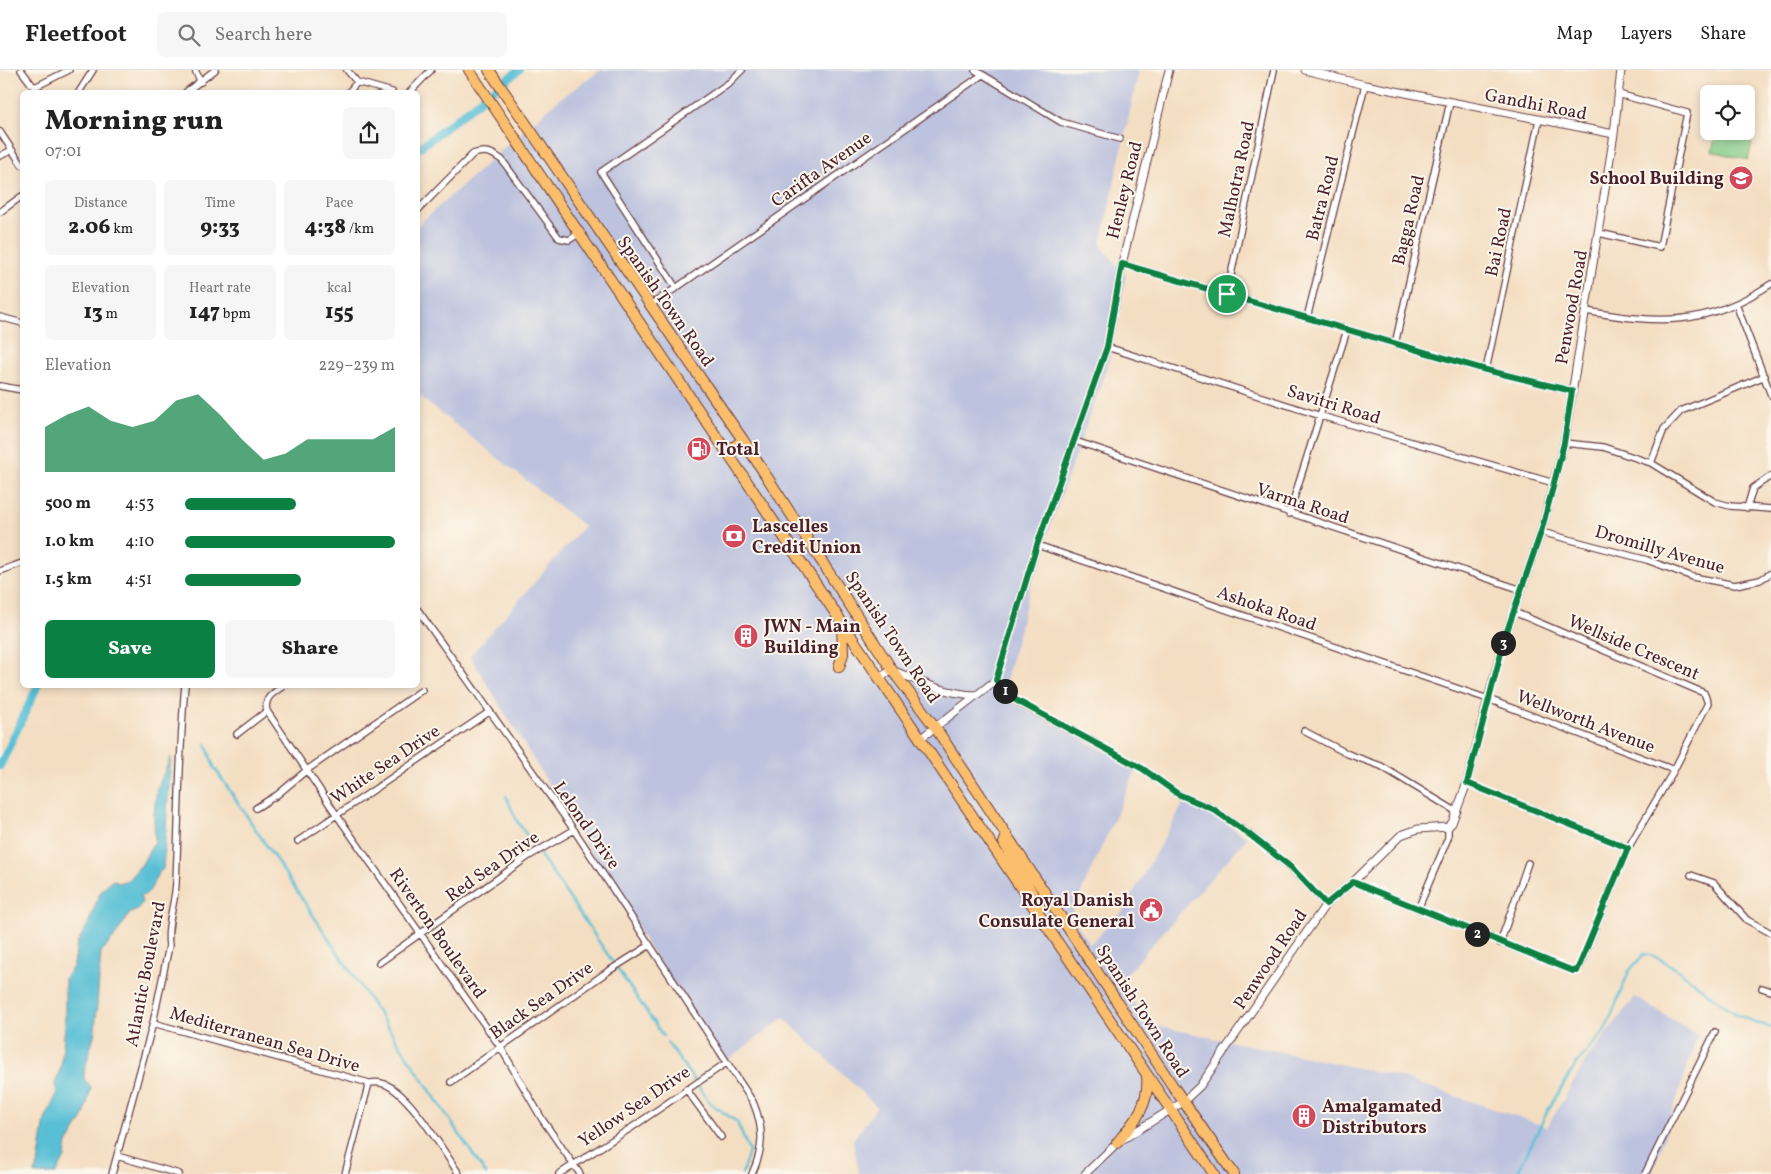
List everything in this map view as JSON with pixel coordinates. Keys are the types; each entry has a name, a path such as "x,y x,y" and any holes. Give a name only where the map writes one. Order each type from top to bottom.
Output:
{"highway":[{"name":"Spanish Town Road","path":"469,70 1214,1174"},
{"name":"Spanish Town Road","path":"489,70 649,306 743,440 892,670 935,727 1183,1102 1234,1174"},
{"path":"727,452 743,440"},
{"path":"839,667 843,654 842,623"},
{"path":"1007,835 1004,843 1058,939 1058,945"},
{"path":"1117,1143 1136,1119 1145,1103 1148,1087 1147,1074"}],"street":[{"path":"21,70 33,86 37,86 69,70"},
{"path":"80,90 93,70"},
{"path":"195,70 201,82"},
{"path":"189,90 215,70"},
{"path":"347,70 358,82 385,90"},
{"path":"412,90 431,70"},
{"path":"676,288 601,172 730,82 742,70"},
{"path":"975,70 1061,122 1120,139"},
{"name":"Henley Road","path":"996,680 1037,545 1107,347 1122,264 1169,70"},
{"name":"Malhotra Road","path":"1227,294 1274,70"},
{"name":"Gandhi Road","path":"1305,70 1365,85 1614,134"},
{"name":"Penwood Road","path":"1085,1174 1117,1143 1170,1108 1183,1102 1200,1086 1326,904 1353,882 1401,835 1418,829 1448,827 1457,812 1467,783 1488,699 1514,612 1541,532 1564,443 1599,232 1622,70"},
{"name":"Carifta Avenue","path":"649,306 982,75"},
{"path":"351,90 358,82"},
{"name":"Batra Road","path":"1308,318 1365,85"},
{"path":"1599,232 1660,247 1687,113 1618,94"},
{"name":"Bagga Road","path":"1395,344 1450,102"},
{"name":"Bai Road","path":"1486,370 1539,120"},
{"path":"0,132 20,162"},
{"path":"0,156 12,150"},
{"path":"420,208 473,154 483,151 491,152 502,160 559,238 569,240 580,233"},
{"path":"0,212 20,197"},
{"path":"1122,264 1486,370 1572,391"},
{"path":"1586,312 1639,320 1665,321 1693,318 1736,304 1771,284"},
{"path":"1736,304 1771,396"},
{"path":"0,317 20,322"},
{"path":"1290,514 1346,330"},
{"name":"Savitri Road","path":"1107,347 1321,416 1554,483"},
{"path":"1651,463 1664,429 1681,411 1764,376"},
{"path":"0,386 20,390"},
{"name":"Varma Road","path":"1075,442 1522,590"},
{"path":"1564,443 1603,447 1651,463 1715,502 1747,508 1771,509"},
{"path":"1747,508 1753,488 1771,476"},
{"name":"Dromilly Avenue","path":"1541,532 1647,560 1693,577 1735,585 1760,580 1771,573"},
{"name":"Ashoka Road","path":"1037,545 1488,699"},
{"path":"0,571 20,564"},
{"name":"Wellside Crescent","path":"1353,882 1500,943 1577,971 1628,848 1674,770 1708,704 1704,693 1514,612"},
{"name":"Lelond Drive","path":"420,613 574,830 753,1102 760,1119 763,1139 752,1174"},
{"path":"879,678 892,670 941,690 960,695 978,696"},
{"path":"920,739 978,696 996,680 1012,698 1143,769 1178,794 1213,809 1292,868 1326,904"},
{"name":"Atlantic Boulevard","path":"112,1174 153,1023 169,946 168,936 175,899 179,757 185,688"},
{"path":"237,734 268,711 267,700 271,694 280,688"},
{"path":"256,808 277,795 307,770 422,690"},
{"name":"Wellworth Avenue","path":"1488,699 1674,770"},
{"name":"Riverton Boulevard","path":"268,711 336,814 501,1048 542,1119 580,1174"},
{"name":"White Sea Drive","path":"298,841 489,712"},
{"path":"1304,731 1348,754 1381,766 1457,812"},
{"path":"1467,783 1628,848"},
{"path":"1418,909 1448,838 1448,827"},
{"name":"Red Sea Drive","path":"379,963 529,856 574,830"},
{"path":"1500,943 1528,864"},
{"path":"1691,875 1714,883 1747,920 1771,933"},
{"name":"Black Sea Drive","path":"451,1082 610,970 650,945"},
{"path":"1762,988 1771,991"},
{"name":"Mediterranean Sea Drive","path":"153,1023 369,1083 382,1083 397,1092 424,1120 459,1174"},
{"path":"1645,1174 1714,1032"},
{"name":"Yellow Sea Drive","path":"559,1174 631,1128 726,1062"},
{"path":"345,1174 369,1083"},
{"path":"686,1089 721,1137"},
{"path":"117,1156 179,1174"}],"shaded area":[{"path":"601,70 1139,70 1101,245 1126,276 1108,365 1036,565 1002,697 1137,768 1071,915 1090,944 1123,911 1187,797 1247,838 1120,981 1147,1024 1396,1076 1547,1127 1587,1059 1635,997 1698,1035 1652,1174 859,1174 853,1140 877,1107 784,1018 721,1065 470,656 584,526 420,397 420,223 558,100"}],"green space":[{"path":"1715,140 1740,140 1752,143 1748,160 1712,151"}],"water":[{"path":"171,757 163,869 159,872 151,889 145,895 140,896 142,903 138,910 130,913 113,939 101,952 95,1031 84,1072 84,1079 91,1087 84,1116 67,1144 65,1157 56,1174 34,1174 38,1165 45,1120 57,1094 55,1083 61,1067 65,1026 65,978 74,965 77,944 88,924 100,893 110,881 116,880 118,883 128,880 142,864 155,841 154,815 157,789"}],"waterway":[{"path":"420,147 519,70"},
{"path":"0,766 37,688"},
{"path":"206,744 214,767 486,1174"},
{"path":"506,796 517,821 663,1036"},
{"path":"1517,1174 1548,1110 1576,1064 1605,1031 1629,971 1644,954 1654,956 1665,962 1735,1013 1771,1028"},
{"path":"667,1042 710,1103 737,1122 749,1151 742,1174"}],"place":[{"name":"School Building","path":"1741,178"},
{"name":"Total","path":"699,449"},
{"name":"Lascelles Credit Union","path":"734,536"},
{"name":"JWN - Main Building","path":"746,636"},
{"name":"Royal Danish Consulate General","path":"1151,910"},
{"name":"Amalgamated Distributors","path":"1304,1116"}],"route":[{"path":"1122,264 1227,294 1486,370 1572,391 1564,443 1541,532 1506,634 1467,783 1628,848 1577,971 1500,943 1353,882 1326,904 1292,868 1213,809 1178,794 1143,769 1012,698 996,680 1037,545 1107,347 1122,264"}]}
